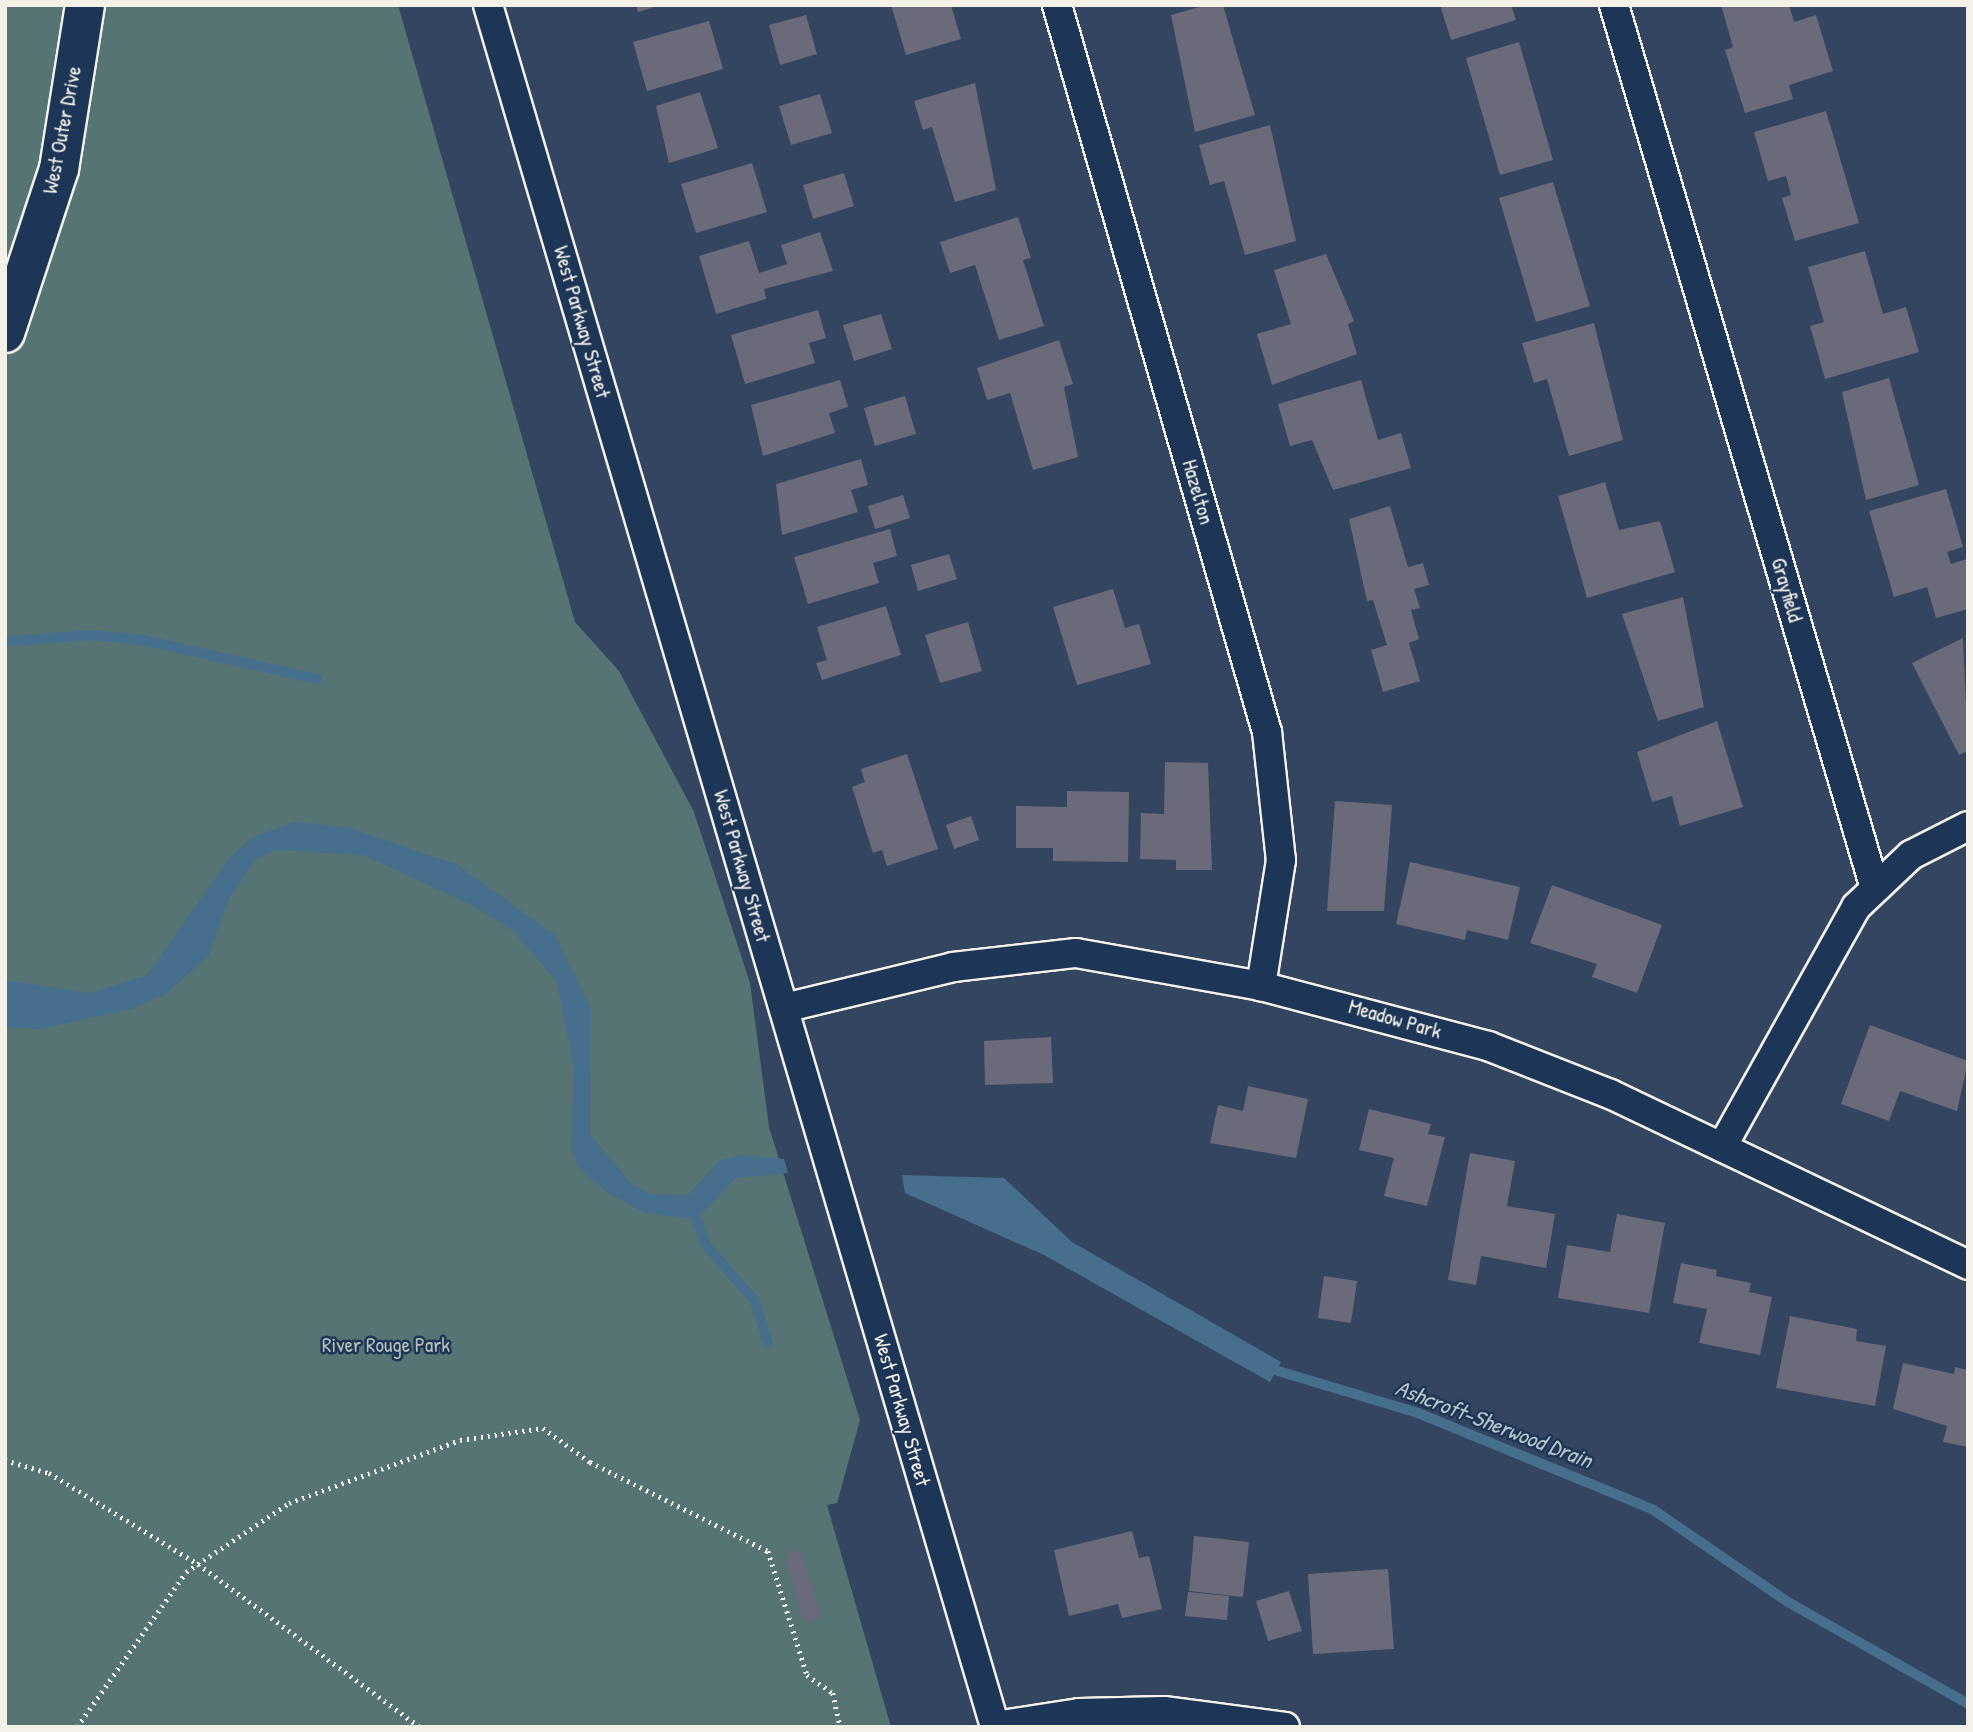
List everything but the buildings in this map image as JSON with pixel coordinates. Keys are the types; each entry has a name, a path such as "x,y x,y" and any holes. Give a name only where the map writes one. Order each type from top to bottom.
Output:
{"main road":[{"name":"West Outer Drive","path":"5,333 59,169 85,5"}],"street":[{"name":"West Parkway Street","path":"488,5 995,1726"},
{"name":"Hazelton","path":"1057,5 1267,732 1281,860 1261,986"},
{"name":"Grayfield","path":"1614,5 1874,885"},
{"path":"1722,1147 1824,960 1874,885 1911,855 1968,825"},
{"name":"Meadow Park","path":"784,1009 953,967 1076,953 1261,986 1488,1046 1722,1147 1968,1265"},
{"path":"995,1726 1079,1713 1164,1711 1285,1727"}],"path":[{"path":"77,1727 186,1572 289,1503 460,1440 543,1428 590,1462 768,1551 807,1675 833,1693 840,1727"},
{"path":"5,1460 49,1473 198,1564 420,1727"}],"green space":[{"name":"River Rouge Park","path":"5,5 398,5 575,622 619,671 694,812 750,983 769,1127 860,1420 837,1503 827,1505 891,1727 5,1727"}],"water":[{"path":"295,822 350,828 456,864 555,935 591,1008 590,1134 632,1184 649,1194 688,1195 720,1160 740,1155 784,1159 788,1173 736,1178 703,1212 686,1218 645,1213 608,1193 578,1167 571,1149 574,1067 556,980 512,930 474,906 363,855 276,850 255,860 229,899 209,955 166,994 132,1009 40,1029 5,1027 5,980 90,993 147,975 231,856 253,837"},
{"path":"902,1175 1004,1178 1072,1242 1281,1362 1270,1382 1044,1255 905,1193"}],"waterway":[{"path":"5,642 91,635 143,640 317,679"},
{"path":"691,1204 706,1245 755,1301 768,1343"},
{"name":"Ashcroft-Sherwood Drain","path":"1265,1367 1418,1413 1652,1509 1788,1602 1968,1704"}]}
